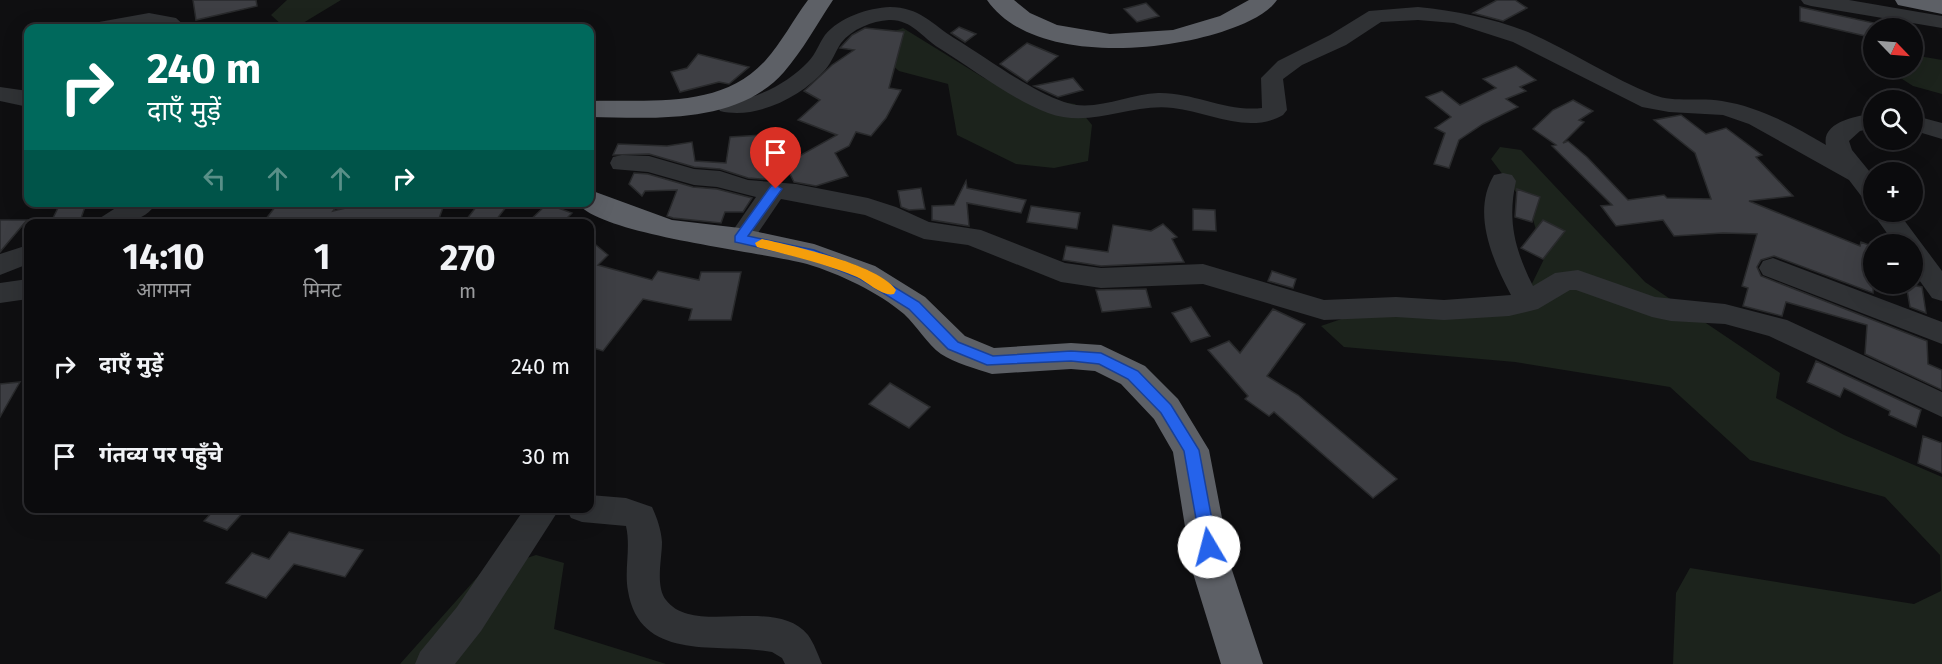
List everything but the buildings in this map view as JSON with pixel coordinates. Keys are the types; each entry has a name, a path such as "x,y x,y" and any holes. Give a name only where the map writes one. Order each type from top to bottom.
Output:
{"highway":[{"path":"594,109 695,108 751,88 773,67 821,0"},
{"path":"1001,1 1019,17 1046,30 1084,41 1119,42 1199,31 1230,21 1265,0"},
{"path":"1907,0 1942,7"},
{"path":"594,202 616,212 670,230 740,239 814,255 864,274 914,305 953,345 992,361 1071,356 1101,358 1133,375 1166,409 1191,450 1212,570 1242,664"}],"street":[{"path":"1811,0 1942,22"},
{"path":"725,99 728,106 734,109 755,105 796,82 815,68 837,34 867,17 898,14 923,23 944,41 1019,89 1057,108 1095,113 1152,101 1172,101 1231,114 1266,115 1275,110 1272,78 1288,64 1337,41 1378,15 1424,3 1460,1 1480,5 1520,24 1642,99 1666,106 1706,106 1741,112 1858,174"},
{"path":"128,24 158,20 171,24"},
{"path":"0,94 24,97"},
{"path":"0,111 24,108"},
{"path":"1863,123 1842,130 1837,141 1841,152 1863,181"},
{"path":"1923,125 1942,131"},
{"path":"622,163 649,164 694,177 720,179 746,188 776,189 868,207 924,230 972,236 1061,272 1101,278 1203,274 1324,310 1396,307 1463,309 1528,302 1565,280 1578,280 1652,307 1750,319 1777,328 1942,405"},
{"path":"1503,181 1496,220 1509,263 1528,302"},
{"path":"740,239 776,189"},
{"path":"117,219 137,207"},
{"path":"0,265 24,256"},
{"path":"1923,264 1942,291"},
{"path":"1773,268 1942,333"},
{"path":"0,293 24,290"},
{"path":"594,509 626,512 640,518 646,531 646,600 656,615 674,627 701,634 763,632 786,639 800,650 804,664"},
{"path":"433,664 469,619 541,513"}],"shaded area":[{"path":"287,0 341,0 303,23 281,24 271,15"},
{"path":"903,28 984,78 1027,97 1075,104 1092,125 1088,161 1054,168 1016,164 957,135 948,84 899,71 880,55 885,35"},
{"path":"1923,57 1942,60 1942,94 1913,86 1901,78 1923,78"},
{"path":"1500,147 1521,150 1645,282 1780,373 1776,398 1844,435 1942,477 1942,664 1673,664 1676,593 1690,568 1914,604 1941,591 1940,555 1885,497 1750,460 1670,387 1515,362 1344,347 1321,326 1353,315 1525,298 1544,259 1531,212 1491,159"},
{"path":"536,555 564,563 554,629 666,664 400,664 481,573"}],"slow traffic":[{"path":"762,243 814,255 864,274 889,290"}],"route":[{"path":"776,189 740,239 814,255 864,274 914,305 953,345 992,361 1071,356 1101,358 1133,375 1166,409 1191,450 1209,547"}]}
